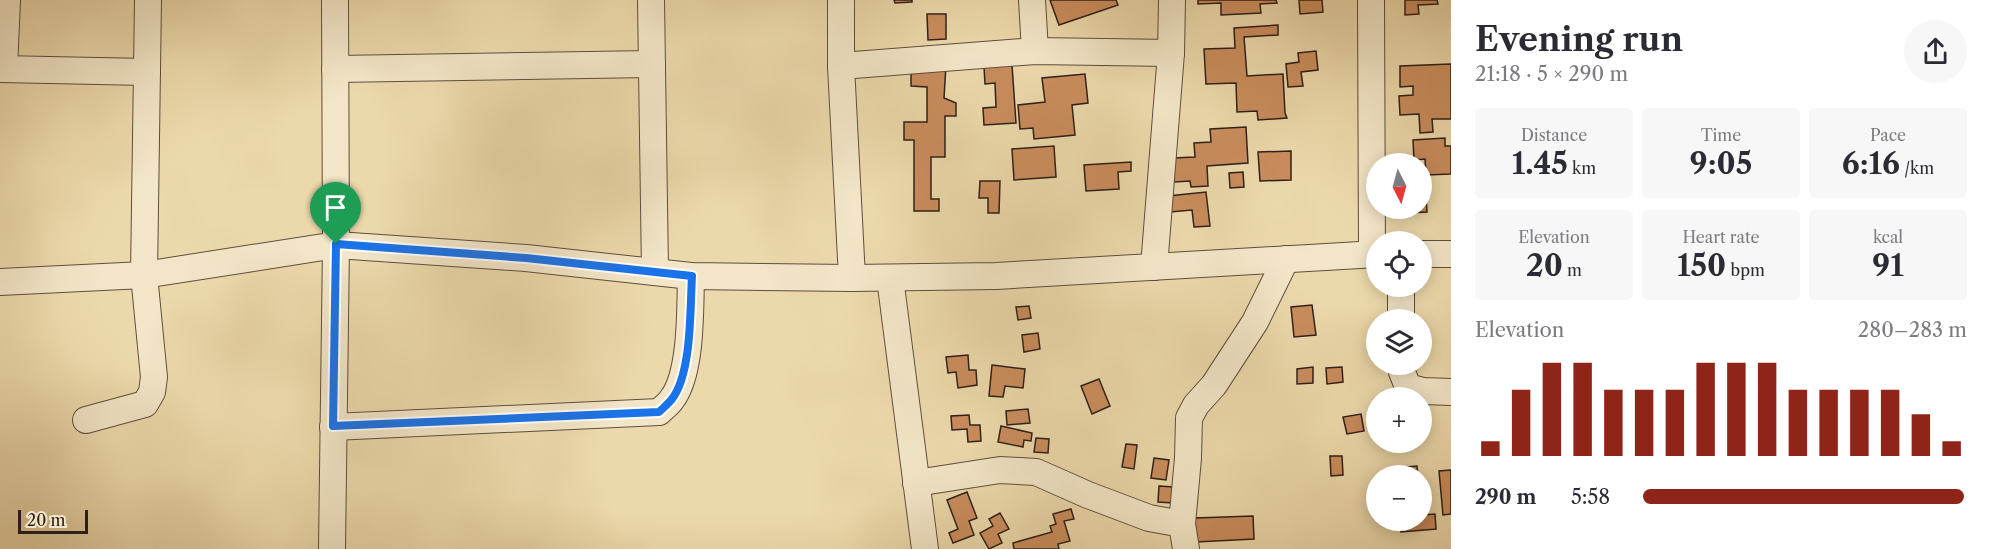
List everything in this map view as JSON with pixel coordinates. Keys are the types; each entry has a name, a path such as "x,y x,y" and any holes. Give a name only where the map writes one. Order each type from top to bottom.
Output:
{"street":[{"path":"7,0 2,69 147,72"},
{"path":"86,420 145,404 152,392 154,377 144,275 148,0"},
{"path":"332,549 336,244 335,0"},
{"path":"651,0 655,272"},
{"path":"841,0 841,66 852,278"},
{"path":"1032,0 1035,51"},
{"path":"1154,267 1171,53 1172,0"},
{"path":"1371,0 1374,231"},
{"path":"841,66 1035,51 1171,53"},
{"path":"335,69 652,64"},
{"path":"0,282 144,275 336,244 526,258 692,276 852,278 996,276 1366,254"},
{"path":"1432,254 1451,254"},
{"path":"1186,549 1182,524 1189,418 1196,405 1214,385 1255,322 1286,259"},
{"path":"333,426 659,412 673,398 680,381 688,347 692,276"},
{"path":"890,278 925,549"},
{"path":"1402,375 1408,387 1423,391 1451,392"},
{"path":"916,483 1000,470 1036,472 1149,518 1182,524"}],"building":[{"path":"894,0 912,0 912,2 895,3"},
{"path":"1050,0 1116,0 1118,5 1059,25"},
{"path":"1198,0 1276,0 1277,3 1260,4 1261,13 1221,15 1221,3 1198,4"},
{"path":"1299,0 1322,0 1323,12 1300,14"},
{"path":"1405,0 1437,0 1438,4 1418,5 1419,14 1405,15"},
{"path":"927,14 946,14 946,39 928,40"},
{"path":"1278,25 1278,35 1244,37 1247,76 1283,74 1287,118 1258,120 1257,111 1237,112 1236,83 1206,84 1204,49 1235,48 1234,28"},
{"path":"1316,51 1318,70 1301,72 1303,86 1288,87 1286,64 1299,62 1298,53"},
{"path":"911,64 946,65 944,98 956,103 956,116 945,116 945,157 931,157 931,199 939,199 939,211 914,211 914,140 904,140 904,122 927,122 927,87 911,86"},
{"path":"1451,64 1451,119 1432,119 1433,132 1420,133 1419,114 1400,115 1399,96 1413,95 1413,86 1400,87 1400,66"},
{"path":"1012,65 1016,123 984,125 983,108 996,107 995,83 985,84 984,67"},
{"path":"1085,74 1088,103 1072,105 1075,135 1034,139 1033,128 1020,129 1018,105 1045,102 1042,78"},
{"path":"1246,127 1248,163 1207,166 1208,186 1191,187 1190,181 1174,182 1173,158 1195,157 1194,143 1211,142 1210,129"},
{"path":"1445,138 1445,146 1451,146 1451,174 1432,175 1432,153 1414,153 1413,140"},
{"path":"1054,146 1056,177 1014,180 1012,149"},
{"path":"1291,151 1291,180 1260,181 1258,152"},
{"path":"1131,162 1131,171 1118,172 1119,189 1086,191 1084,165"},
{"path":"1243,172 1244,187 1230,188 1229,173"},
{"path":"980,181 1000,181 999,213 988,213 988,198 979,198"},
{"path":"1206,192 1210,226 1194,227 1192,210 1170,212 1168,196"},
{"path":"1312,305 1316,335 1294,337 1291,307"},
{"path":"1029,306 1031,318 1018,320 1016,307"},
{"path":"1038,333 1040,349 1024,352 1022,335"},
{"path":"968,355 969,370 976,370 977,385 958,388 956,372 948,373 946,357"},
{"path":"992,365 1025,369 1023,388 1005,386 1003,397 989,396"},
{"path":"1313,367 1313,383 1297,384 1297,369"},
{"path":"1342,367 1343,382 1327,384 1326,368"},
{"path":"1099,379 1110,406 1092,414 1081,386"},
{"path":"1028,409 1030,423 1007,425 1006,411"},
{"path":"1361,414 1364,431 1347,434 1343,417"},
{"path":"969,415 970,425 980,425 981,441 968,442 967,429 952,430 951,416"},
{"path":"1001,426 1032,433 1031,441 1024,440 1023,447 998,442"},
{"path":"1036,438 1049,439 1048,453 1034,452"},
{"path":"1126,444 1137,445 1134,469 1122,467"},
{"path":"1330,456 1342,456 1343,475 1331,476"},
{"path":"1154,458 1169,460 1166,480 1151,478"},
{"path":"1451,470 1451,514 1443,515 1439,471"},
{"path":"1159,486 1174,487 1173,503 1158,502"},
{"path":"967,492 977,518 969,521 974,535 953,543 949,533 958,529 947,500"},
{"path":"1071,509 1074,519 1064,521 1070,541 1058,544 1059,549 1014,549 1013,543 1052,532 1050,526 1056,524 1053,514"},
{"path":"1000,513 1009,529 998,534 1002,543 989,549 980,533 993,526 989,519"},
{"path":"1432,514 1435,514 1436,529 1432,529"},
{"path":"1253,516 1254,539 1196,542 1195,518"}],"route":[{"path":"336,244 526,258 692,276 688,347 680,381 673,398 659,412 638,414 333,426 336,244"}]}
